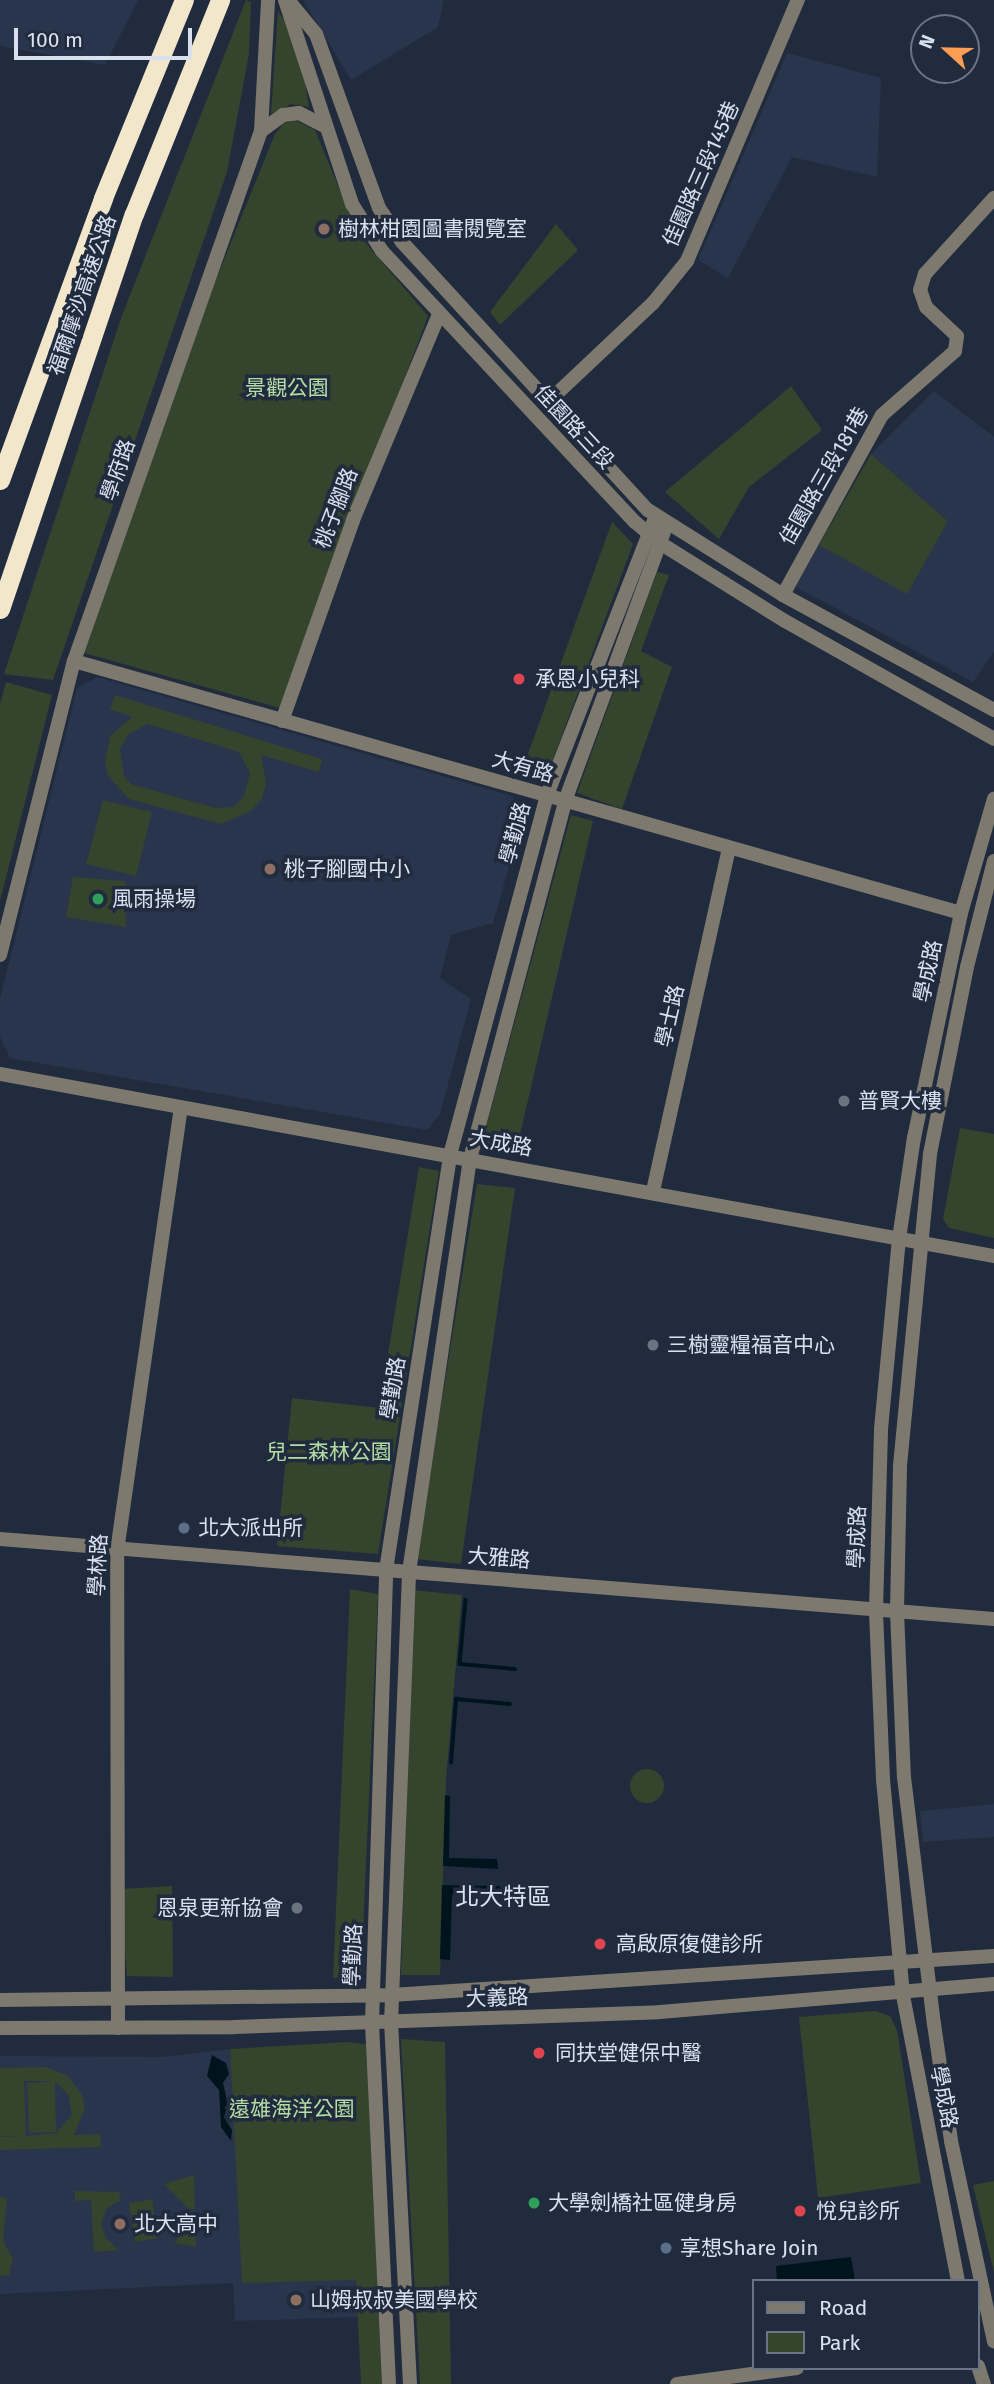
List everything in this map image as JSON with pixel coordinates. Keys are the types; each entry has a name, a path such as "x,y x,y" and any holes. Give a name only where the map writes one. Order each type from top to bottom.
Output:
{"highway":[{"name":"福爾摩沙高速公路","path":"0,480 103,198 184,0"},
{"name":"福爾摩沙高速公路","path":"0,609 134,214 220,0"}],"street":[{"name":"學府路","path":"0,955 74,661 261,131 268,0"},
{"name":"佳園路三段","path":"287,0 325,127 352,204 382,251 646,533 994,739"},
{"name":"佳園路三段","path":"287,0 316,34 379,208 402,242 661,520 783,595 994,710"},
{"name":"佳園路三段145巷","path":"550,401 653,303 687,261 798,0"},
{"path":"261,131 283,116 299,113 325,127"},
{"name":"佳園路三段181巷","path":"783,595 882,415 955,351 957,335 926,307 920,290 925,274 994,198"},
{"name":"桃子腳路","path":"282,721 353,520 439,314"},
{"name":"學勤路","path":"389,2384 372,2023 386,1570 450,1155 547,796 646,533 661,520"},
{"name":"學勤路","path":"410,2384 391,2023 409,1572 470,1159 565,801 660,543 661,520"},
{"name":"大有路","path":"74,661 961,913"},
{"name":"學成路","path":"958,2279 903,1995 884,1779 876,1610 881,1429 899,1239 914,1138 961,913 994,799"},
{"name":"學士路","path":"653,1191 729,849"},
{"name":"學成路","path":"994,861 967,967 935,1122 919,1242 900,1467 897,1612 904,1777 930,1992 951,2141 994,2341"},
{"name":"大成路","path":"0,1074 653,1191 994,1256"},
{"name":"學林路","path":"118,2028 117,1551 181,1108"},
{"name":"大雅路","path":"0,1539 117,1551 994,1619"},
{"name":"大義路","path":"0,2000 391,1995 994,1956"},
{"name":"大義路","path":"0,2028 391,2023 687,2011 903,1995 994,1984"},
{"path":"677,2384 782,2370"}],"shaded area":[{"path":"0,0 138,0 105,65 0,46"},
{"path":"303,0 444,0 438,27 351,80"},
{"path":"787,53 881,78 877,177 792,157 728,278 698,260"},
{"path":"934,391 994,437 994,652 973,682 796,587 819,545 907,593 948,521 871,454"},
{"name":"桃子腳國中小","path":"97,677 512,796 524,814 493,923 451,935 440,978 471,999 440,1114 427,1130 10,1058 0,1037 0,999 77,688"},
{"path":"445,1795 450,1796 449,1858 497,1859 498,1869 443,1866"},
{"path":"994,1804 994,1837 923,1842 920,1811"},
{"path":"442,1885 500,1886 502,1896 452,1895 450,1960 440,1959"},
{"name":"北大高中","path":"230,2049 239,2164 356,2280 358,2317 235,2321 233,2283 0,2294 0,2056 165,2057"},
{"path":"212,2055 226,2063 229,2074 223,2083 228,2105 224,2117 232,2130 231,2141 221,2127 219,2090 207,2076"},
{"path":"851,2257 855,2279 777,2279 776,2266"}],"green space":[{"path":"246,0 251,2 249,54 227,172 53,680 4,674 121,318"},
{"path":"278,11 299,43 309,107 291,104 271,114"},
{"name":"景觀公園","path":"295,120 315,130 358,234 428,316 280,708 84,653 187,351 275,134 284,123"},
{"path":"556,224 578,250 500,325 490,312"},
{"path":"791,386 822,430 749,487 719,539 665,492"},
{"path":"871,454 948,521 907,594 819,545"},
{"path":"612,522 633,544 548,773 541,780 521,773"},
{"path":"657,572 669,575 641,651 672,667 622,809 577,793"},
{"path":"6,682 52,695 0,901 0,704"},
{"path":"115,695 322,759 319,772 261,755 266,784 262,799 251,811 221,824 129,799 108,776 105,762 110,736 132,717 110,709","holes":["148,724 239,752 250,773 244,796 234,807 215,808 131,784 124,776 120,749 129,734"]},
{"path":"103,800 152,812 136,876 86,864"},
{"path":"571,815 593,821 515,1156 480,1149"},
{"name":"風雨操場","path":"73,877 125,881 126,927 66,917"},
{"path":"960,1128 994,1134 994,1238 949,1228 943,1219"},
{"name":"兒二森林公園","path":"419,1167 439,1171 378,1554 277,1546 292,1398 379,1408"},
{"path":"477,1184 515,1188 461,1564 416,1559"},
{"path":"350,1589 378,1594 361,1977 333,1978"},
{"path":"412,1590 462,1595 446,1779 440,1975 401,1975"},
{"path":"647,1769 659,1774 664,1786 659,1798 647,1803 635,1798 630,1786 635,1774"},
{"path":"172,1886 173,1977 127,1976 120,1889"},
{"path":"875,2011 890,2016 897,2030 921,2183 818,2198 799,2017"},
{"path":"401,2039 445,2042 451,2384 420,2384"},
{"name":"遠雄海洋公園","path":"347,2042 366,2044 382,2384 361,2384 356,2280 242,2283 230,2049"},
{"path":"46,2067 68,2076 82,2095 85,2108 74,2135 100,2134 101,2147 0,2150 0,2137 20,2136 0,2136 0,2068","holes":["24,2081 54,2081 27,2083 29,2133 56,2132 55,2082 68,2094 72,2115 56,2133 26,2136"]},
{"path":"194,2175 195,2209 189,2209 164,2184"},
{"path":"994,2181 994,2273 973,2185"},
{"path":"75,2191 119,2192 121,2200 107,2208 101,2224 106,2238 119,2250 94,2252 91,2200 75,2201"},
{"path":"0,2197 7,2198 3,2241 13,2259 9,2275 0,2276"},
{"path":"152,2199 158,2238 135,2242 129,2203"},
{"path":"189,2214 195,2214 196,2247 174,2243 189,2225"}],"waterway":[{"path":"466,1600 460,1664 515,1669"},
{"path":"451,1763 456,1699 510,1704"}],"place":[{"name":"樹林柑園圖書閱覽室","path":"324,229"},
{"name":"承恩小兒科","path":"519,679"},
{"name":"桃子腳國中小","path":"270,869"},
{"name":"風雨操場","path":"98,899"},
{"name":"普賢大樓","path":"844,1101"},
{"name":"三樹靈糧福音中心","path":"653,1345"},
{"name":"北大派出所","path":"184,1528"},
{"name":"恩泉更新協會","path":"297,1908"},
{"name":"高啟原復健診所","path":"600,1944"},
{"name":"同扶堂健保中醫","path":"539,2053"},
{"name":"大學劍橋社區健身房","path":"534,2203"},
{"name":"悅兒診所","path":"800,2211"},
{"name":"北大高中","path":"120,2224"},
{"name":"享想Share Join","path":"666,2248"},
{"name":"山姆叔叔美國學校","path":"296,2300"}],"district":[{"name":"北大特區","path":"503,1898"}]}
